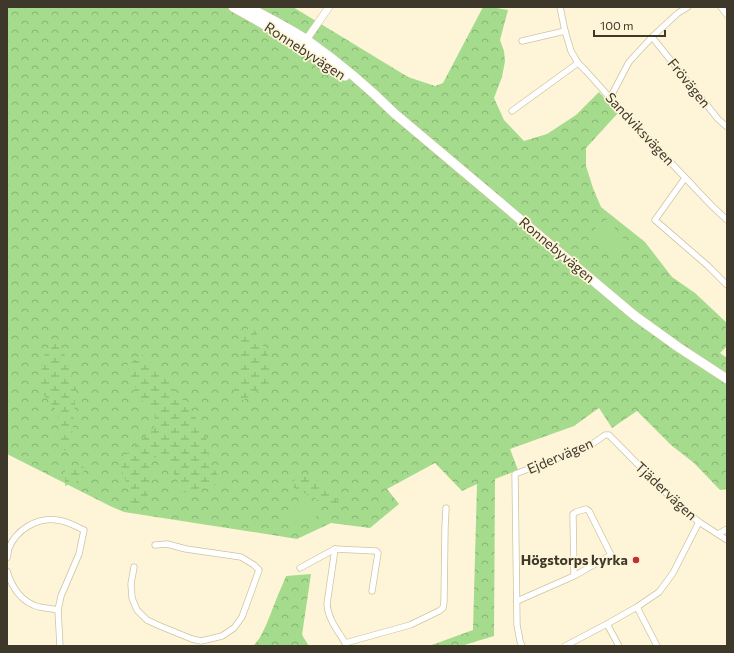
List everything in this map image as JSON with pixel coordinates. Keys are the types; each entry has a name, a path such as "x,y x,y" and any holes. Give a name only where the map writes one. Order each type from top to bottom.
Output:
{"main road":[{"name":"Ronnebyvägen","path":"233,7 304,43"},
{"name":"Ronnebyvägen","path":"249,7 349,72 394,112 635,316 678,347 727,379"}],"street":[{"path":"304,43 329,7"},
{"name":"Sandviksvägen","path":"560,7 570,51 578,63 685,178 727,220"},
{"path":"610,98 628,62 678,13 688,7"},
{"path":"721,7 727,14"},
{"path":"522,41 565,31"},
{"name":"Frövägen","path":"652,37 718,119 727,128"},
{"path":"512,111 578,63"},
{"path":"685,178 655,220 708,266 727,285"},
{"name":"Ejdervägen","path":"522,646 516,625 515,474 588,447 605,435 609,435"},
{"name":"Tjädervägen","path":"609,435 678,505 727,540"},
{"path":"336,549 327,604 328,612 336,630 346,644 410,625 443,608 446,508"},
{"path":"517,601 574,576 611,556 589,511 586,508 573,514 574,576"},
{"path":"7,558 9,549 15,537 23,529 34,523 44,520 56,520 70,523 84,530 79,554 61,596 58,610 60,646"},
{"path":"565,646 637,607 659,592 673,573 700,522"},
{"path":"718,534 727,529"},
{"path":"134,567 131,584 132,598 137,610 147,620 192,639 201,641 222,636 234,628 242,617 259,570 241,557 186,550 167,544 155,545"},
{"path":"300,568 336,549 376,550 378,553 372,591"},
{"path":"7,571 15,590 26,601 41,607 58,610"},
{"path":"637,607 657,646"},
{"path":"607,624 620,646"},
{"path":"189,646 192,639"}],"green space":[{"path":"7,7 293,7 408,77 435,86 443,83 483,7 508,10 500,40 504,51 505,61 502,77 494,98 504,120 524,141 547,134 576,115 599,92 618,113 586,148 586,166 601,207 645,242 672,277 695,293 727,323 727,346 720,353 727,358 727,489 720,490 694,463 671,445 637,411 612,428 599,408 574,426 510,449 518,470 495,479 494,636 461,646 429,646 473,630 477,484 462,491 435,463 387,489 399,504 370,528 331,523 297,539 124,512 7,454"},
{"path":"607,219 629,245 614,258 591,232"},
{"path":"253,327 271,360 268,382 244,400 231,399 239,379 241,332"},
{"path":"54,341 63,350 76,389 71,450 60,451 61,428 56,410 38,388 44,356"},
{"path":"143,355 161,371 195,417 213,451 206,457 219,477 218,484 183,493 172,470 160,456 151,459 147,505 131,508 130,491 121,469 123,458 154,427 155,415 139,397 127,365"},
{"path":"75,464 86,468 77,481 65,486 65,470"},
{"path":"306,473 331,490 346,514 288,484"},
{"path":"309,502 317,518 291,531 283,515"},
{"path":"311,574 302,635 309,646 253,646 263,631 286,576"}],"place":[{"name":"Högstorps kyrka","path":"636,560"}]}
